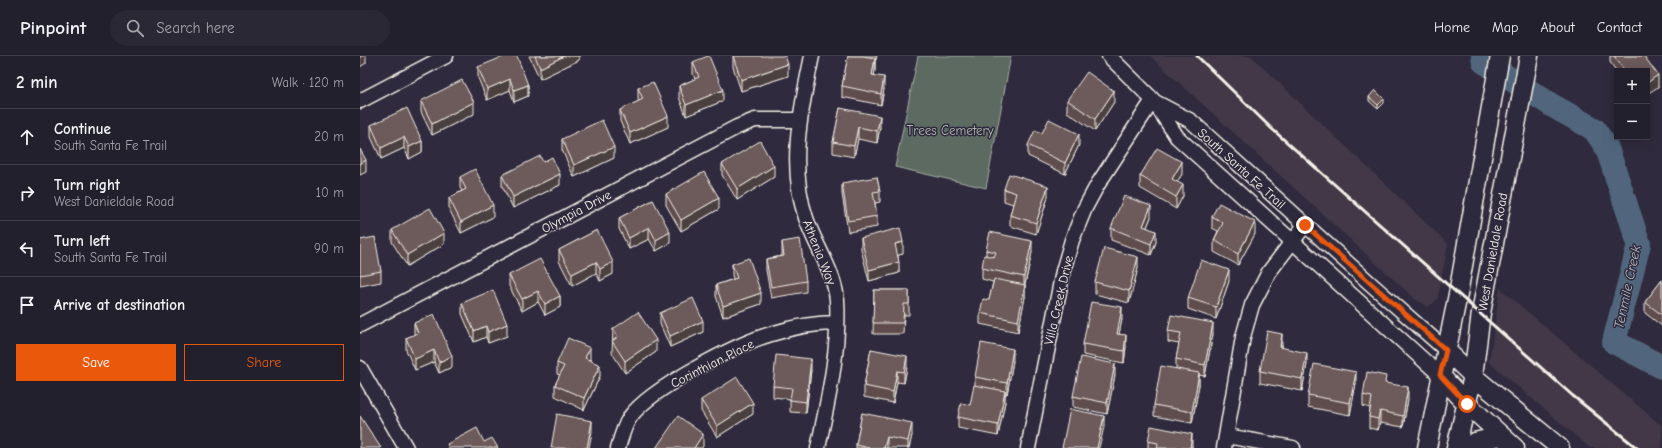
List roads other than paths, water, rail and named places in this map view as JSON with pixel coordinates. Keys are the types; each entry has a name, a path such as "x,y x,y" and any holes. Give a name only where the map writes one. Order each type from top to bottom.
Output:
{"main road":[{"name":"West Danieldale Road","path":"1427,448 1500,56"},
{"name":"West Danieldale Road","path":"1456,448 1473,376 1481,313 1514,129 1529,56"},
{"name":"South Santa Fe Trail","path":"1446,350 1473,376 1560,448"},
{"name":"South Santa Fe Trail","path":"1440,375 1467,404 1500,436 1515,448"},
{"path":"1465,448 1475,442 1500,436"}],"street":[{"path":"360,101 446,56"},
{"name":"Athenia Way","path":"812,56 799,120 797,167 800,196 806,219 833,278 837,323 831,377 818,448"},
{"name":"South Santa Fe Trail","path":"1109,56 1153,100 1177,137 1440,375"},
{"name":"South Santa Fe Trail","path":"1153,100 1191,121 1305,225 1446,350"},
{"name":"Villa Creek Drive","path":"1028,448 1060,286 1072,240 1085,208 1098,184 1153,100"},
{"name":"Olympia Drive","path":"360,325 737,126 755,120 799,120"},
{"path":"1225,180 1238,164"},
{"path":"1293,448 1225,442 1243,337 1252,305 1269,272 1305,225"},
{"name":"Corinthian Place","path":"618,448 621,435 630,417 641,405 670,383 769,334 817,323 837,323"},
{"path":"360,368 406,448"}],"waterway":[{"name":"Tenmile Creek","path":"1483,56 1484,62 1553,106 1594,129 1607,148 1639,244 1614,342 1662,367"}],"railway":[{"path":"1197,56 1272,129 1573,396 1637,448"}],"park label":[{"name":"Trees Cemetery","path":"950,130"}]}
